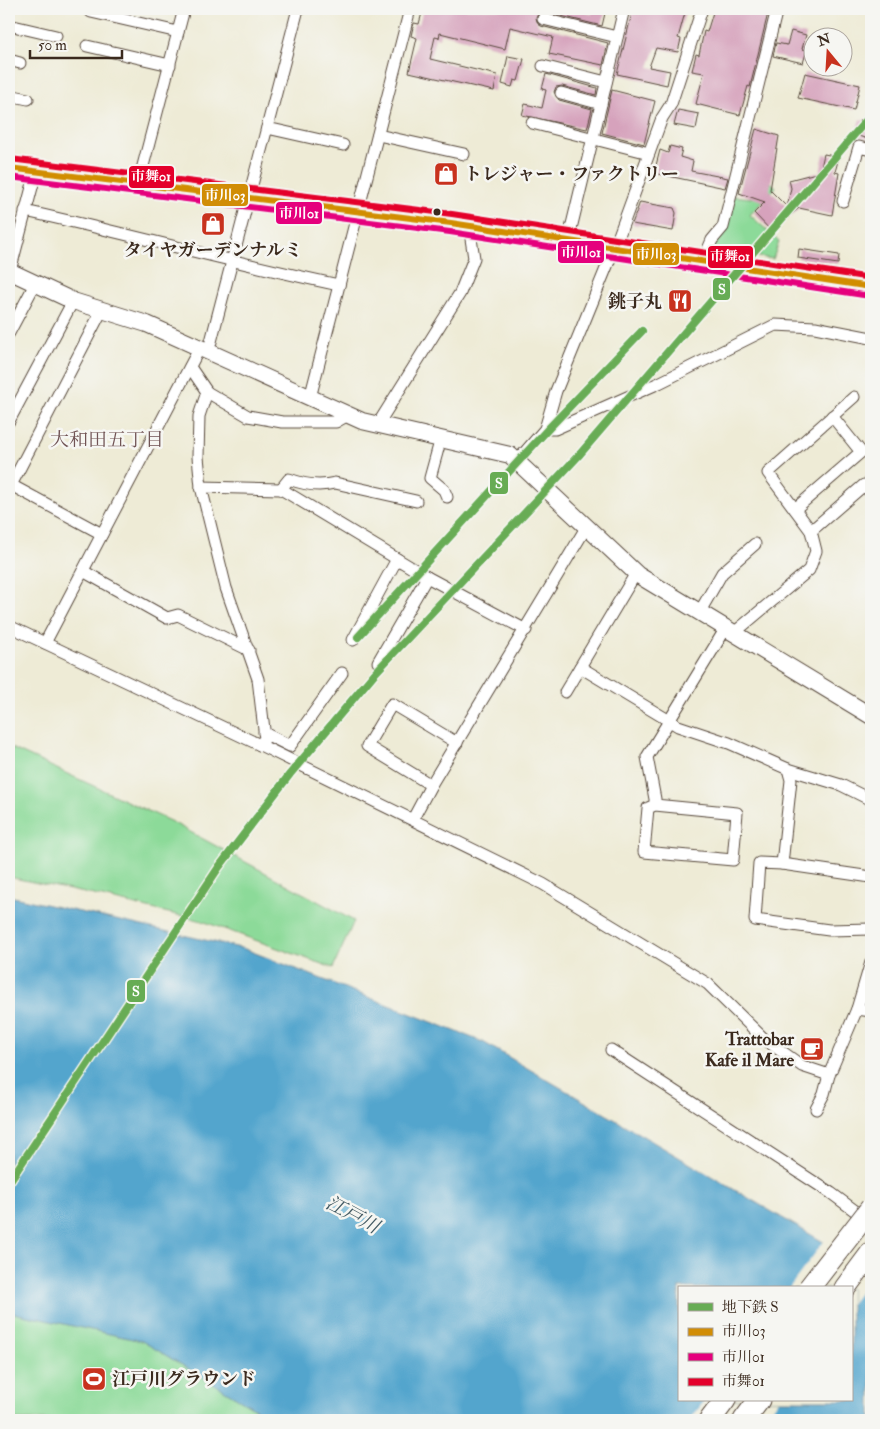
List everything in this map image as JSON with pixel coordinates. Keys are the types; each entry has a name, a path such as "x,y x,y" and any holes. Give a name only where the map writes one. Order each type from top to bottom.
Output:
{"highway":[{"path":"811,1286 871,1208"},
{"path":"846,1286 871,1253"},
{"path":"710,1420 724,1402"},
{"path":"744,1420 758,1402"}],"street":[{"path":"138,185 183,9"},
{"path":"45,643 190,367 204,351 232,262 298,9"},
{"path":"310,398 410,9"},
{"path":"568,241 624,9"},
{"path":"518,460 545,429 556,391 614,249 662,118 671,104 702,9"},
{"path":"703,261 712,240 723,227 778,9"},
{"path":"91,12 178,32"},
{"path":"543,19 616,37"},
{"path":"9,25 56,36"},
{"path":"87,46 170,65"},
{"path":"544,66 606,82"},
{"path":"561,93 602,104"},
{"path":"9,95 28,99"},
{"path":"532,123 649,153"},
{"path":"267,128 343,145"},
{"path":"378,135 464,154"},
{"path":"843,201 860,147 871,150"},
{"path":"9,168 469,226 871,287"},
{"path":"36,172 9,271 74,301 147,324 348,415 378,424 496,450 518,460 636,572 699,613 871,716"},
{"path":"24,211 126,233 232,262 339,285"},
{"path":"378,424 460,293 474,258 469,226"},
{"path":"9,334 35,284"},
{"path":"9,421 74,301"},
{"path":"102,310 10,487 102,534"},
{"path":"545,429 555,429 659,383 775,324 815,327 871,338"},
{"path":"190,367 207,392 248,416 265,419 336,422 348,415"},
{"path":"207,392 199,416 198,457 201,486 226,588 258,679 265,738 260,745"},
{"path":"655,806 647,757 669,720 730,630 810,570 816,551 811,530 768,474 854,397"},
{"path":"794,509 861,452 832,416"},
{"path":"441,438 430,478 444,490 447,497"},
{"path":"281,489 289,479 303,484 324,486 335,483 416,501"},
{"path":"811,530 864,485 871,493"},
{"path":"201,486 281,489 427,577 526,630"},
{"path":"415,815 431,785 587,526"},
{"path":"699,613 722,573 755,544"},
{"path":"352,640 397,559"},
{"path":"83,571 167,618 178,615 249,650"},
{"path":"565,692 636,572"},
{"path":"378,662 427,577"},
{"path":"9,626 260,745 543,884 708,984 763,1038 802,1066 829,1075"},
{"path":"580,667 678,726 729,743 788,769 841,785 871,800"},
{"path":"264,733 290,746 342,673"},
{"path":"431,785 367,746 392,704 457,742"},
{"path":"782,864 791,780 788,769"},
{"path":"655,806 737,813 733,860 644,852 648,808 655,806"},
{"path":"871,877 782,864 759,863 755,920 829,930 871,929"},
{"path":"816,1109 824,1094 829,1075 857,1009 871,962"},
{"path":"857,1009 871,1011"},
{"path":"611,1050 831,1192 871,1224"}],"green space":[{"path":"771,182 776,187 750,215 779,241 773,259 713,250 734,196 751,198 766,183"},
{"path":"9,747 172,822 354,921 333,968 202,921 9,877"},
{"name":"江戸川グラウンド","path":"9,1312 142,1341 274,1420 9,1420"}],"water":[{"name":"江戸川","path":"9,896 245,949 483,1042 871,1270 871,1420 274,1420 142,1341 9,1312"}],"pier":[{"path":"825,1240 871,1267 871,1277 852,1303 852,1286 790,1286"},
{"path":"704,1402 778,1402 764,1420 690,1420"}],"building":[{"path":"423,9 567,9 592,14 593,9 606,9 602,26 545,12 538,14 536,18 541,26 608,43 603,65 549,54 553,37 510,27 505,49 440,33 439,38 435,37 430,59 497,75 494,91 409,72 417,38 411,36 414,23 419,24"},
{"path":"633,9 686,9 678,38 681,39 678,52 656,48 649,67 670,71 667,85 617,74"},
{"path":"714,9 769,9 750,87 748,86 740,115 696,104 704,73 692,71 696,54 699,55 704,31 707,32"},
{"path":"791,31 802,34 802,63 773,56 776,43 787,45"},
{"path":"508,56 524,59 518,81 514,80 512,87 502,84"},
{"path":"546,74 597,88 596,95 562,86 556,87 554,92 559,100 592,109 587,129 522,115 525,104 542,108 546,90 542,89"},
{"path":"804,78 828,78 860,85 854,110 798,98"},
{"path":"612,90 655,101 644,144 602,133"},
{"path":"678,110 699,114 696,129 674,125"},
{"path":"860,119 871,122 871,137 868,139 855,135"},
{"path":"756,129 779,136 770,190 787,207 791,188 789,180 820,172 824,154 839,157 835,172 839,173 832,215 799,208 773,233 754,213 765,202 739,193"},
{"path":"670,146 682,149 680,157 693,161 691,171 728,178 725,188 654,173 660,150 668,153"},
{"path":"640,202 674,208 676,213 673,231 632,224"},
{"path":"799,249 839,255 838,264 798,258"}],"metro line":[{"name":"S","path":"9,1182 219,867 290,774 374,674 580,454 871,115"},
{"name":"S","path":"358,637 549,428 642,331"}],"transit line":[{"name":"市舞01","path":"10,159 452,214 871,278"},
{"name":"市川03","path":"9,168 451,223 871,287"},
{"name":"市川01","path":"9,177 450,232 870,296"}],"place":[{"name":"トレジャー・ファクトリー","path":"446,174"},
{"name":"タイヤガーデンナルミ","path":"213,224"},
{"name":"銚子丸","path":"680,301"},
{"name":"Trattobar Kafe il Mare","path":"812,1049"},
{"name":"江戸川グラウンド","path":"94,1379"}],"district":[{"name":"大和田五丁目","path":"107,439"}]}
